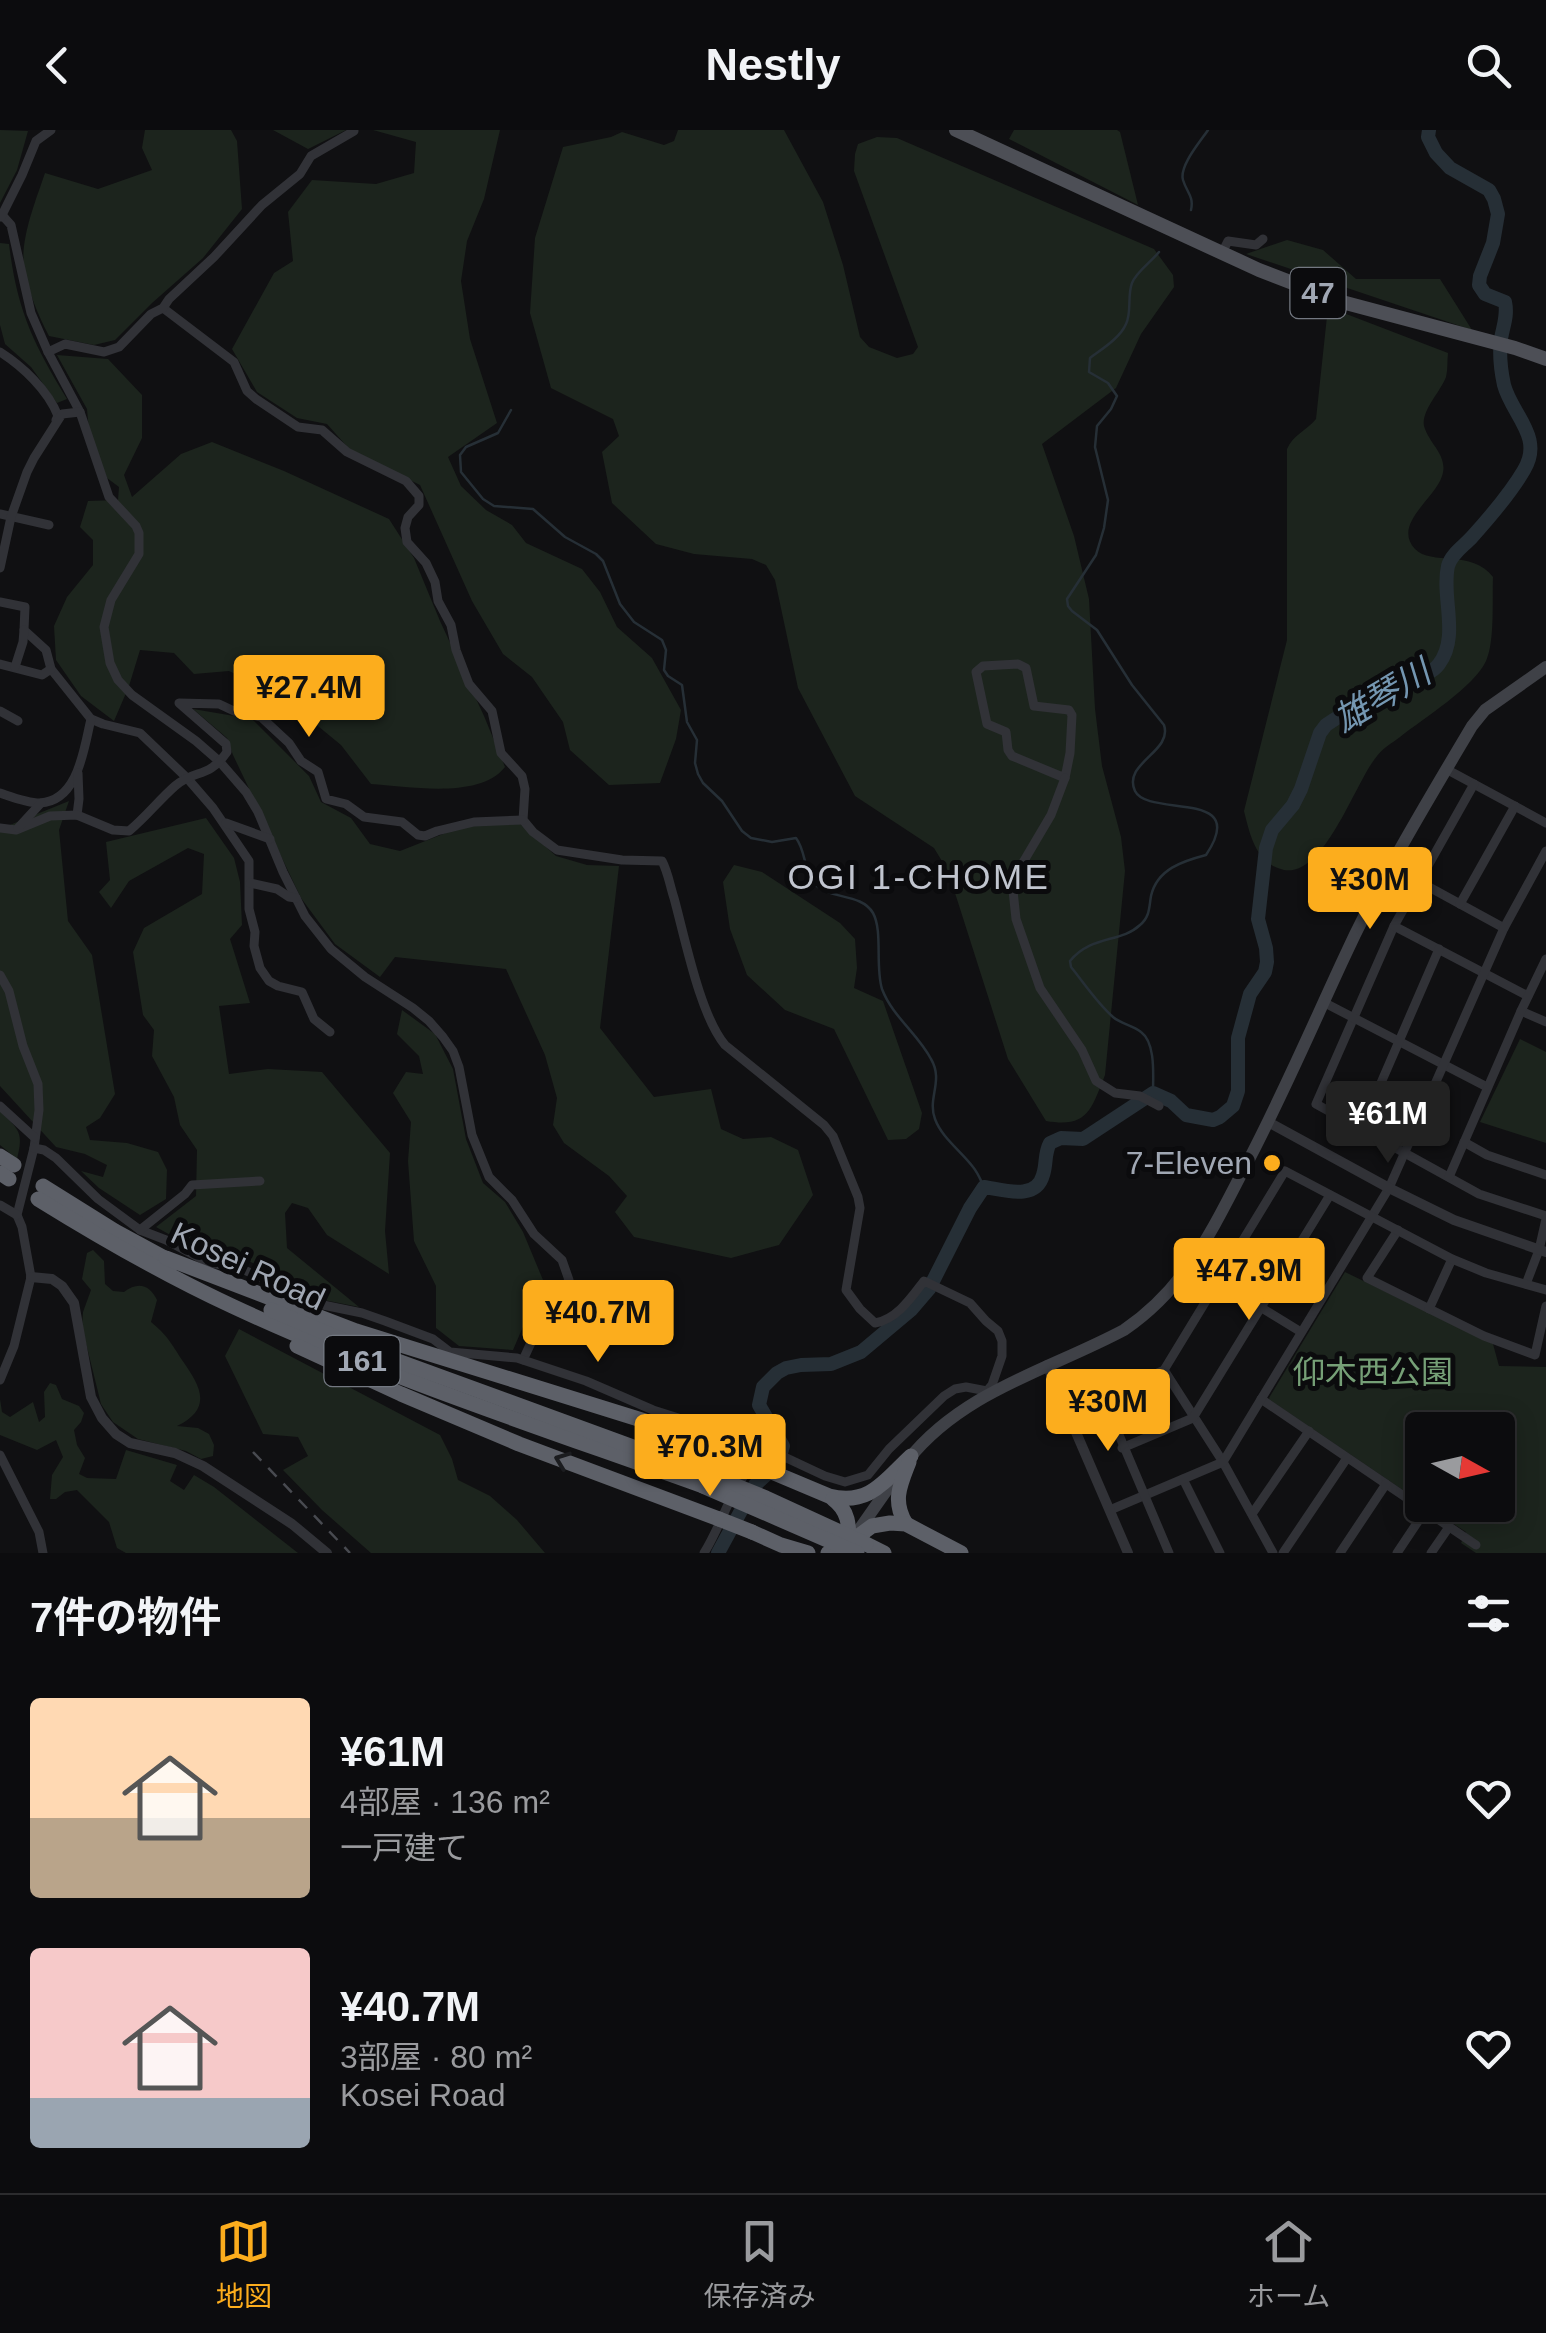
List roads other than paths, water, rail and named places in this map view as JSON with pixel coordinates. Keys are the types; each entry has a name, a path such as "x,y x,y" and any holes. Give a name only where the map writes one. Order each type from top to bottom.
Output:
{"highway":[{"name":"Kosei Road","path":"705,1480 362,1348 236,1294 41,1192 109,1242 277,1326 376,1367 705,1480 766,1498 853,1549 884,1553"},
{"path":"166,1258 356,1331 664,1427 829,1496 864,1497 911,1456"},
{"path":"183,1282 285,1340 402,1394 519,1444 752,1532 786,1549 808,1553"},
{"path":"906,1524 897,1498 911,1456"},
{"path":"829,1496 847,1515 853,1549"},
{"path":"828,1553 853,1549 872,1526 886,1523 906,1524 960,1553"}],"main road":[{"name":"47","path":"956,130 1222,253 1342,302 1546,359"},
{"path":"853,1549 911,1456 944,1424 988,1392 1124,1330 1179,1281 1196,1259 1268,1122 1368,911 1446,769 1486,710 1546,667"}],"street":[{"path":"51,130 36,141 1,216 10,225 30,313 80,412 109,497 138,533 138,554 106,611 104,626 110,663 118,680 132,695 196,741 246,792 296,898 331,949 365,978 429,1021 453,1051 464,1084 472,1135 489,1176 512,1200 534,1234 562,1260 569,1280 542,1319 523,1360"},
{"path":"48,352 66,344 104,352 119,347 214,258 262,206 300,174 312,156 354,132"},
{"path":"1222,253 1228,240 1256,245 1263,238"},
{"path":"0,1106 98,1199 140,1230 207,1262 242,1270 322,1305 362,1313 434,1340 450,1352 523,1360 586,1381 653,1410 766,1448 844,1482 868,1475 944,1396 966,1386 988,1392 1002,1356 998,1331 970,1304 924,1281 908,1302 882,1322 875,1323 855,1304 846,1290 860,1208 834,1136 740,1058 712,1027 662,861 622,860 558,850 523,820 522,776 501,752 492,712 469,684 426,563 406,542 408,517 420,496 415,488 346,452 322,430 298,427 256,399 247,391 234,362 162,308"},
{"path":"0,352 26,372 55,408 58,416 51,430"},
{"path":"0,568 12,516 34,458 62,414 80,412"},
{"path":"0,514 49,525"},
{"path":"0,602 26,607 24,642 15,667"},
{"path":"24,630 46,650 51,669 92,718 140,733 187,778 224,822 249,860 249,909 260,968 269,981 302,992 314,1020 330,1032"},
{"path":"0,664 42,675 51,669"},
{"path":"1065,778 1012,756 1006,732 987,724 976,672 979,668 1024,665 1034,706 1069,710 1072,715 1065,778 1051,815 1012,881 1016,919 1040,988 1082,1050 1096,1081 1115,1093 1140,1096 1159,1106"},
{"path":"0,828 16,830 50,816 77,816 113,830 129,830 176,785 209,772 227,752 226,744 179,703 219,704 261,717 289,743 301,761 318,772 326,799 346,804 364,817 402,822 418,836 474,822 523,820"},
{"path":"0,711 18,721"},
{"path":"77,816 78,773 92,718"},
{"path":"1446,769 1546,823"},
{"path":"16,830 41,803 60,796 78,773"},
{"path":"1474,784 1394,926 1316,1104 1479,1194 1546,1218 1542,1251 1526,1284"},
{"path":"0,793 41,803"},
{"path":"1460,904 1515,806"},
{"path":"224,822 270,839"},
{"path":"1110,1510 1223,1462 1389,1188 1504,928 1542,869 1546,851"},
{"path":"1418,882 1504,928"},
{"path":"250,884 277,889 296,898"},
{"path":"1394,926 1528,996"},
{"path":"1360,1128 1439,949"},
{"path":"1448,1177 1546,959"},
{"path":"0,975 9,991 23,1046 38,1084 39,1110 17,1215 31,1277 14,1346 0,1380"},
{"path":"1325,1003 1487,1087"},
{"path":"1521,1011 1546,1022"},
{"path":"1268,1122 1454,1220 1542,1251"},
{"path":"1464,1142 1488,1155 1546,1175"},
{"path":"1169,1553 1103,1397 1164,1370 1285,1172 1452,1259 1546,1290"},
{"path":"140,1230 192,1185 260,1181"},
{"path":"1122,1448 1192,1418 1330,1195"},
{"path":"0,1205 17,1215"},
{"path":"1398,1230 1367,1278 1484,1336 1536,1355 1546,1306"},
{"path":"1429,1309 1452,1259"},
{"path":"31,1277 52,1279 74,1303 91,1397 116,1434 130,1443 191,1459 292,1524 326,1553"},
{"path":"1218,1281 1301,1332"},
{"path":"1047,1365 1128,1553"},
{"path":"1164,1370 1223,1462 1273,1553"},
{"path":"1261,1400 1405,1497"},
{"path":"1252,1514 1309,1431"},
{"path":"704,1553 740,1480 766,1448"},
{"path":"0,1455 34,1521 42,1553"},
{"path":"1283,1553 1347,1458"},
{"path":"1183,1479 1220,1553"},
{"path":"1340,1553 1386,1484"},
{"path":"1398,1553 1419,1522"},
{"path":"1442,1522 1476,1546"},
{"path":"1431,1553 1449,1527"}],"waterway":[{"path":"1191,210 1184,168 1208,130"},
{"name":"雄琴川","path":"718,1553 755,1485 778,1464 783,1446 759,1405 763,1387 786,1368 831,1364 861,1352 911,1310 929,1289 984,1187 1018,1192 1034,1188 1043,1175 1050,1143 1061,1138 1083,1139 1153,1093 1171,1101 1186,1115 1213,1120 1233,1106 1238,1091 1238,1038 1250,994 1267,962 1258,919 1266,848 1272,830 1293,805 1326,725 1391,684 1423,675 1439,664 1448,641 1446,578 1450,562 1506,496 1529,458 1529,437 1508,396 1502,374 1500,345 1505,302 1485,294 1479,285 1493,243 1498,214 1494,199 1489,190 1450,168 1436,153 1429,130"},
{"path":"1153,1093 1153,1060 1146,1037 1107,1011 1070,961 1087,947 1124,935 1143,922 1159,879 1180,863 1206,855 1216,834 1216,821 1207,812 1144,799 1135,791 1135,773 1161,743 1164,725 1132,685 1097,630 1072,611 1067,599 1096,555 1108,500 1095,447 1097,426 1117,396 1108,383 1089,372 1090,358 1123,329 1129,314 1132,283 1159,252"},
{"path":"511,410 498,433 466,447 460,455 461,472 483,499 494,506 533,509 565,537 603,561 620,604 634,622 662,640 666,650 664,670 682,685 687,722 697,740 695,763 703,783 751,838 772,842 796,838 818,887 862,903 873,913 878,929 882,989 935,1067 933,1111 938,1126 975,1169 984,1187"}],"railway":[{"path":"253,1452 350,1553"}],"place":[{"name":"7-Eleven","path":"1272,1163"}],"district":[{"name":"OGI 1-CHOME","path":"919,877"}],"park label":[{"name":"仰木西公園","path":"1373,1372"}]}
